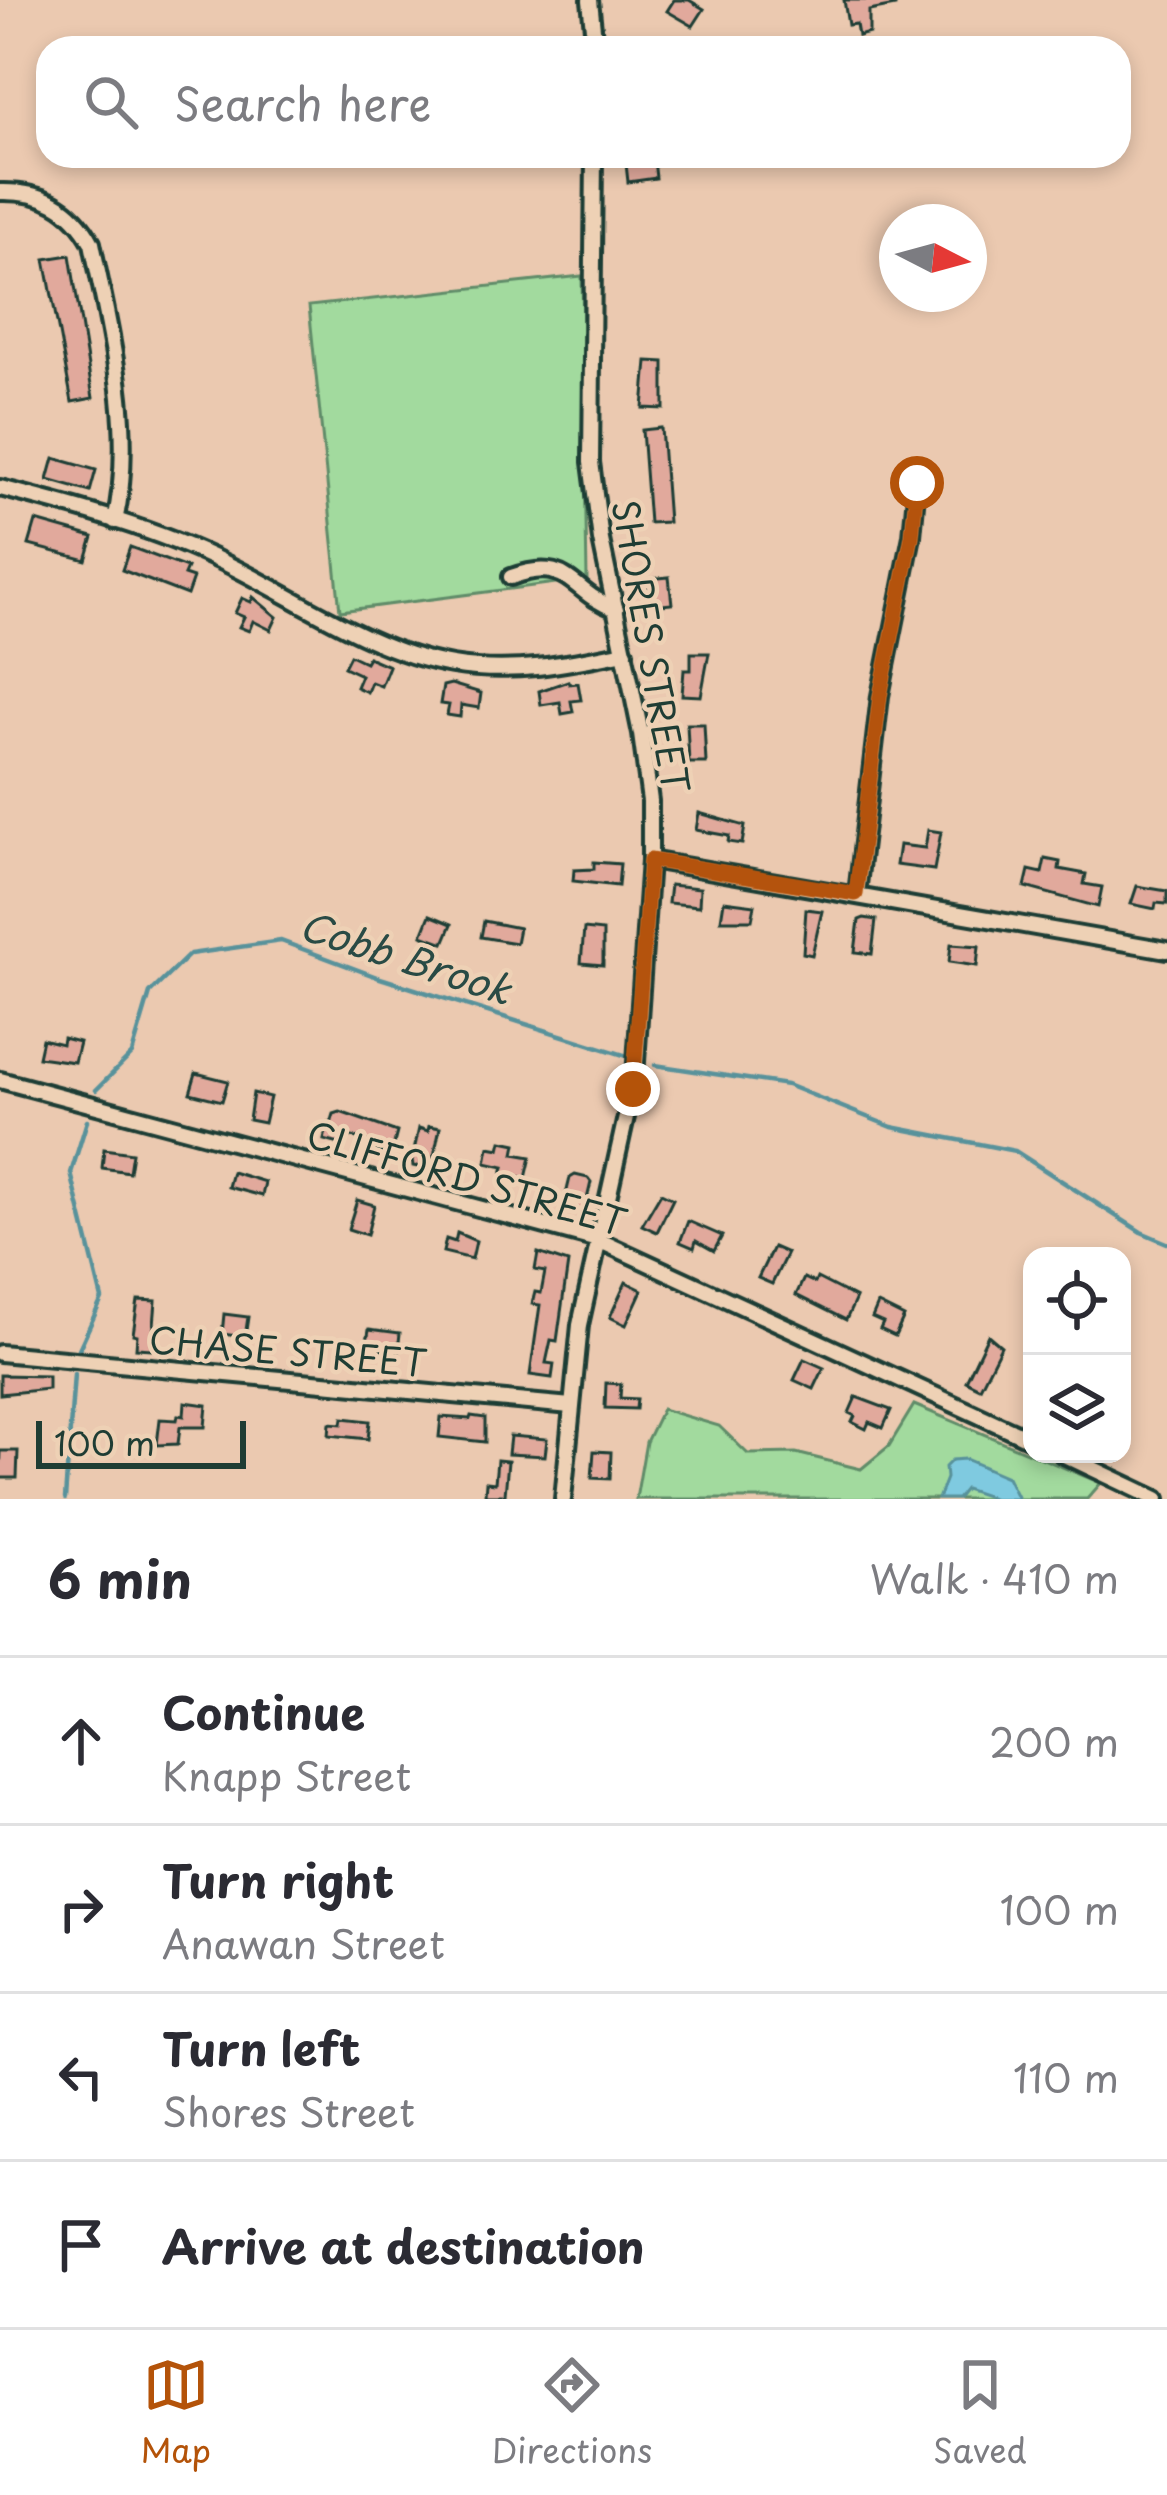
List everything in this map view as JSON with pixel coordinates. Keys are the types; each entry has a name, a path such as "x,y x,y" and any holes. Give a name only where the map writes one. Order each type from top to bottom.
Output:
{"street":[{"path":"590,0 594,36"},
{"name":"SHORES STREET","path":"563,1499 580,1324 635,1076 650,860 646,768 601,540 590,443 594,168"},
{"path":"0,192 27,193 59,205 83,226 92,244 121,411 123,480 115,521"},
{"path":"856,894 880,696 912,536 917,483"},
{"path":"0,488 115,521 212,557 375,640 430,661 516,670 626,652"},
{"path":"511,577 536,570 563,572 601,603 616,609"},
{"path":"650,860 1167,950"},
{"name":"CLIFFORD STREET","path":"0,1081 598,1240 1023,1436"},
{"name":"CHASE STREET","path":"0,1353 571,1406"},
{"path":"1081,1463 1156,1499"}],"green space":[{"path":"582,276 587,579 340,611 309,306"},
{"path":"914,1405 1023,1450 1023,1463 1053,1463 1101,1483 1087,1499 636,1499 646,1442 662,1409 719,1426 748,1454 796,1453 861,1469 889,1446"}],"water":[{"path":"965,1459 1007,1477 1018,1499 995,1499 965,1489 957,1499 938,1499 945,1467 952,1460"}],"building":[{"path":"674,0 689,0 704,9 693,26 667,11"},
{"path":"844,0 895,0 895,6 869,11 869,33 858,36 856,24 848,25"},
{"path":"626,168 655,168 656,178 628,182"},
{"path":"70,255 93,398 72,402 45,259"},
{"path":"647,361 664,362 664,409 643,408"},
{"path":"661,428 668,522 649,523 642,430"},
{"path":"54,458 96,470 90,492 48,480"},
{"path":"36,521 93,537 86,560 29,545"},
{"path":"130,547 187,568 184,575 193,578 187,595 122,570"},
{"path":"669,577 672,604 651,606 648,579"},
{"path":"253,597 277,617 271,630 253,621 249,631 239,627 244,617 235,613 242,598 251,602"},
{"path":"691,653 709,653 701,696 682,695"},
{"path":"350,655 389,666 381,686 371,682 367,692 356,687 361,675 344,667"},
{"path":"568,681 578,683 581,700 571,701 573,712 562,714 560,702 541,705 539,691"},
{"path":"443,686 481,693 479,708 461,705 460,717 447,715 449,705 440,704"},
{"path":"687,724 704,724 706,763 689,763"},
{"path":"699,813 745,826 742,844 728,842 729,836 696,830"},
{"path":"928,830 941,832 934,870 896,865 899,845 925,848"},
{"path":"1045,859 1060,862 1059,869 1086,874 1084,884 1102,887 1098,907 1025,887 1029,870 1042,873"},
{"path":"594,862 620,864 618,886 573,881 574,870 594,869"},
{"path":"670,885 700,888 699,906 668,903"},
{"path":"1137,886 1167,891 1167,904 1156,903 1155,909 1131,904"},
{"path":"724,901 755,905 752,920 721,920"},
{"path":"806,909 822,911 812,955 803,953"},
{"path":"430,915 452,924 444,943 422,935"},
{"path":"859,920 876,920 872,954 855,952"},
{"path":"484,921 519,928 516,943 481,937"},
{"path":"584,929 603,931 603,965 581,963"},
{"path":"951,944 979,946 977,966 949,962"},
{"path":"63,1038 79,1042 74,1062 38,1057 42,1039 62,1044"},
{"path":"196,1073 228,1081 222,1101 190,1093"},
{"path":"253,1093 270,1097 264,1123 249,1120"},
{"path":"340,1112 397,1132 391,1155 346,1135 343,1145 324,1140 328,1123"},
{"path":"429,1126 440,1128 431,1170 413,1166 412,1160 419,1128 428,1131"},
{"path":"502,1141 516,1144 514,1154 531,1157 526,1178 502,1173 504,1167 486,1163 489,1147 500,1149"},
{"path":"104,1149 132,1153 129,1172 102,1168"},
{"path":"232,1172 265,1182 262,1196 228,1187"},
{"path":"575,1175 591,1182 584,1212 563,1207 570,1178"},
{"path":"661,1193 673,1199 657,1232 642,1225"},
{"path":"357,1200 374,1205 367,1235 348,1229"},
{"path":"688,1221 722,1236 714,1251 696,1241 694,1248 680,1242"},
{"path":"457,1233 476,1241 472,1259 443,1252 446,1239 455,1242"},
{"path":"773,1247 787,1253 772,1284 758,1278"},
{"path":"538,1253 568,1263 557,1341 551,1340 546,1363 554,1364 552,1378 530,1375 540,1305 532,1304 535,1292 541,1293 545,1272 535,1270"},
{"path":"804,1278 815,1283 817,1278 856,1298 846,1320 796,1295"},
{"path":"626,1282 642,1290 626,1325 610,1317"},
{"path":"138,1300 156,1301 152,1349 136,1348"},
{"path":"878,1304 904,1317 895,1336 880,1329 883,1323 872,1318"},
{"path":"224,1314 248,1317 245,1337 222,1334"},
{"path":"369,1329 400,1333 398,1352 366,1348"},
{"path":"988,1335 1001,1346 980,1388 966,1381"},
{"path":"804,1359 824,1368 814,1389 794,1380"},
{"path":"0,1375 48,1376 48,1389 0,1394"},
{"path":"606,1383 621,1384 620,1398 637,1399 636,1409 605,1408"},
{"path":"856,1397 891,1410 883,1428 869,1422 866,1429 852,1422 855,1416 849,1413"},
{"path":"185,1402 207,1405 205,1427 180,1427 178,1444 157,1445 160,1419 184,1416"},
{"path":"441,1417 485,1418 485,1442 439,1437"},
{"path":"343,1418 370,1421 368,1439 329,1435 330,1423 342,1424"},
{"path":"510,1436 547,1439 545,1456 508,1454"},
{"path":"1,1451 18,1451 17,1478 0,1478"},
{"path":"594,1451 611,1452 610,1479 592,1478"},
{"path":"497,1460 508,1461 505,1495 485,1495 486,1482 495,1483"}],"waterway":[{"name":"Cobb Brook","path":"96,1090 132,1054 150,993 190,954 281,941 377,977 627,1056"},
{"name":"Cobb Brook","path":"655,1065 787,1085 892,1127 1015,1151 1141,1232 1167,1243"},
{"name":"Cobb Brook","path":"79,1349 102,1299 71,1173 87,1121"},
{"name":"Cobb Brook","path":"65,1499 74,1374"}],"route":[{"path":"633,1089 650,860 856,894 880,696 912,536 917,483"}]}
